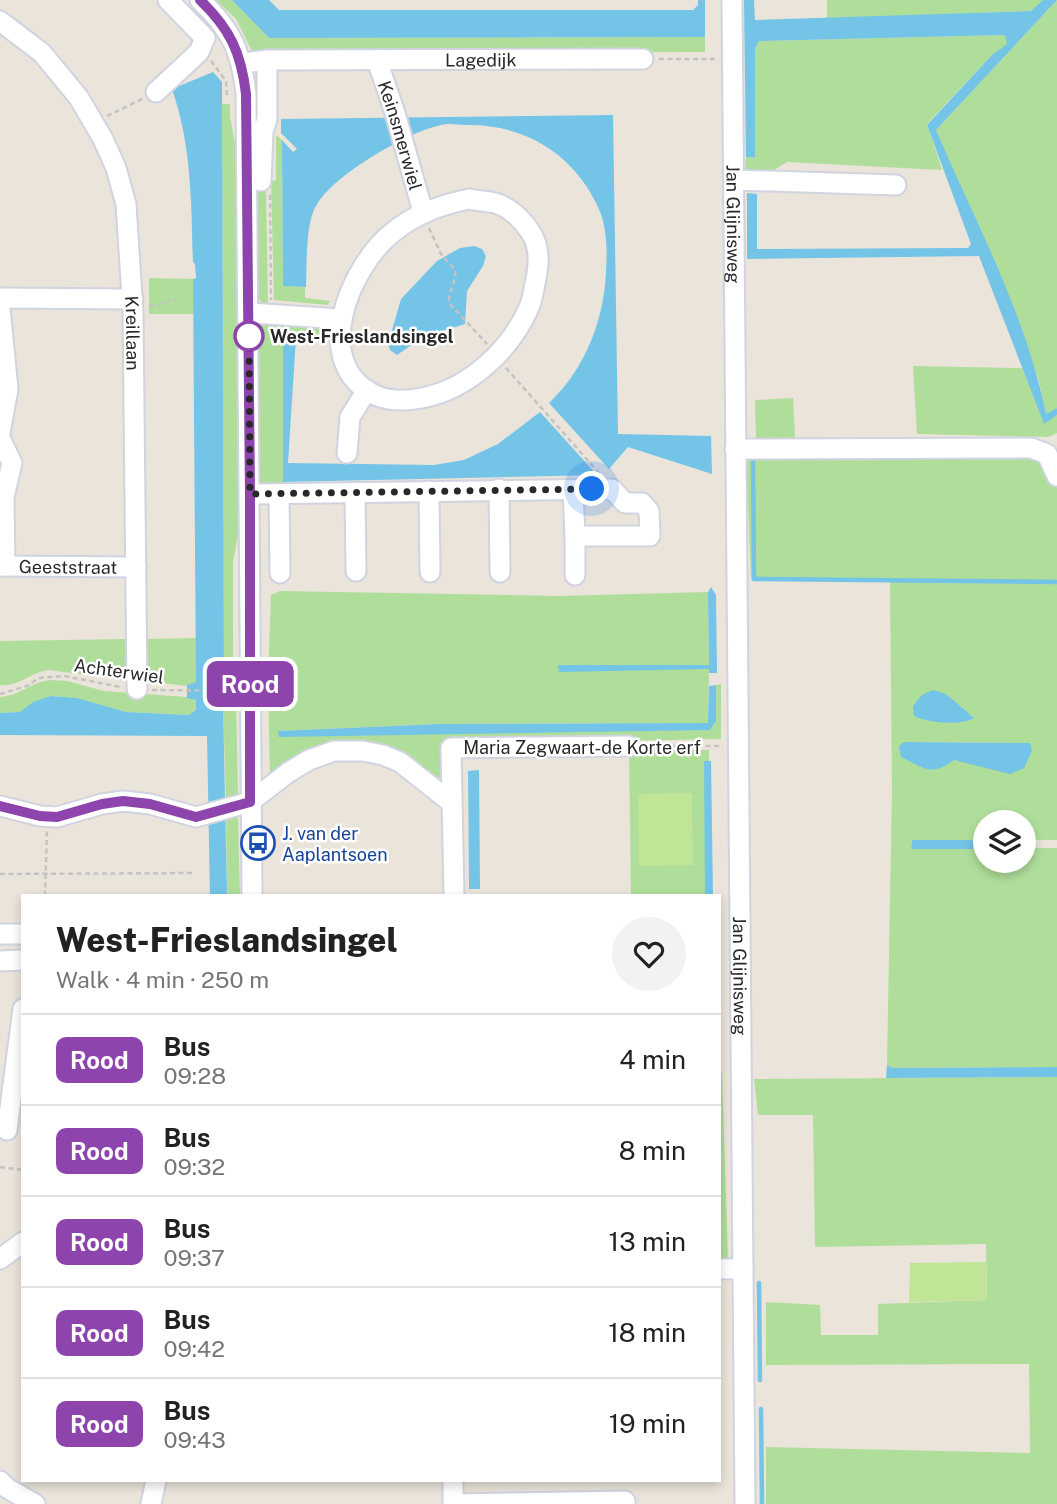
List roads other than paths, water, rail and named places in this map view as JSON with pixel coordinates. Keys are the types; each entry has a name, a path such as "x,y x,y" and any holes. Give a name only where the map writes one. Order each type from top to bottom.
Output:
{"street":[{"path":"156,92 200,52 205,38 168,0"},
{"path":"200,0 227,31 243,63 246,94 252,894"},
{"name":"Jan Glijnisweg","path":"732,0 745,1504"},
{"name":"Kreillaan","path":"0,21 54,65 95,122 116,168 126,204 133,299 137,689"},
{"name":"Lagedijk","path":"243,63 267,60 643,59"},
{"path":"261,181 262,132 267,119 267,60"},
{"name":"Keinsmerwiel","path":"376,60 395,113 423,212"},
{"path":"734,180 897,184"},
{"name":"Keinsmerwiel","path":"469,200 497,203 523,219 535,239 539,261 531,304 497,355 463,382 436,395 408,401 384,399 357,381 345,363 340,344 341,318 357,275 374,252 391,233 423,212 469,200"},
{"path":"0,298 133,299"},
{"path":"0,309 8,388 0,436 12,463 5,499 2,566"},
{"path":"248,313 341,318"},
{"path":"346,453 350,417 367,390"},
{"path":"736,449 1031,448 1047,454 1057,476"},
{"path":"499,489 500,572"},
{"path":"250,494 612,489 625,503 642,503 649,511 650,536 575,537"},
{"path":"573,490 575,575"},
{"path":"429,491 430,572"},
{"path":"355,492 356,571"},
{"path":"279,494 280,573"},
{"name":"Geeststraat","path":"2,566 136,567"},
{"name":"Maria Zegwaart-de Korte erf","path":"452,803 451,748 629,746"},
{"path":"0,806 57,817 123,801 150,804 196,817 250,802 309,760 334,751 363,751 400,762 452,803 454,894"},
{"path":"0,934 21,934"},
{"path":"0,961 21,960"},
{"path":"7,1129 21,1024"},
{"path":"0,1259 21,1243"},
{"path":"721,1269 743,1269"},
{"path":"0,1481 35,1504"},
{"path":"151,1504 156,1482"},
{"path":"453,1482 453,1504 625,1501 625,1504"}],"water":[{"path":"232,0 269,0 279,10 693,10 698,5 698,0 705,0 705,37 269,38"},
{"path":"744,0 754,0 755,20 1031,11 1043,0 1057,0 936,130 1013,305 1037,377 1046,414 1057,408 1057,415 1044,424 979,256 747,259 747,193 757,194 757,249 968,248 971,244 927,125 992,55 1007,44 1005,35 759,41 755,49 755,157 746,157"},
{"path":"213,72 222,82 224,680 226,683 236,684 236,698 223,702 227,894 210,894 207,736 0,735 0,713 20,712 33,702 51,696 77,698 126,712 189,715 196,710 196,700 187,698 187,685 196,682 193,279 196,278 187,153 172,89"},
{"path":"613,115 618,434 711,436 712,474 628,447 609,469 549,403 571,378 594,334 605,286 606,236 602,216 588,188 561,158 527,137 488,126 444,124 416,133 378,153 337,182 317,204 310,221 306,287 283,286 282,140 293,152 297,149 281,133 281,119"},
{"path":"474,246 482,249 486,256 483,266 467,291 465,324 423,337 397,355 390,350 388,344 401,299 437,261 460,248"},
{"path":"296,337 288,463 434,465 464,460 498,444 540,412 597,475 283,482 283,338"},
{"path":"711,587 716,595 717,673 709,673 709,669 559,672 558,665 709,665 708,592"},
{"path":"716,685 716,721 710,730 279,737 278,731 439,724 708,723 709,686"},
{"path":"933,690 946,694 974,718 944,723 914,716 913,706 922,695"},
{"path":"904,742 1030,743 1032,751 1024,768 1010,774 954,760 939,768 928,769 901,757 899,746"},
{"path":"704,761 711,761 713,894 705,894"},
{"path":"479,770 480,889 469,889 468,771"},
{"path":"912,840 973,840 973,849 911,849"},
{"path":"887,1065 893,1068 1057,1067 1057,1077 886,1078"}],"waterway":[{"path":"753,459 754,579 1057,582"},
{"path":"759,1283 760,1380"},
{"path":"761,1409 762,1504"}],"place":[{"name":"West-Frieslandsingel","path":"249,336"},
{"name":"J. van der Aaplantsoen","path":"258,843"}]}
